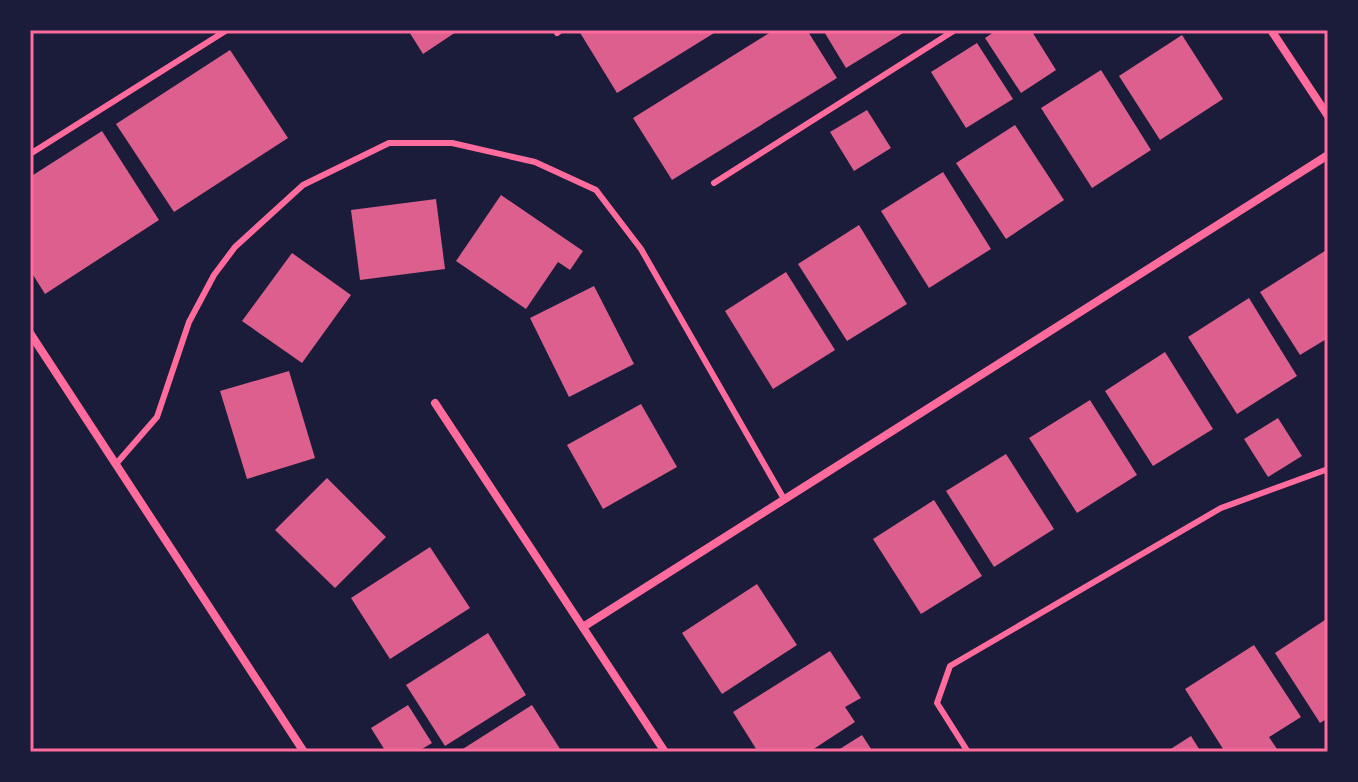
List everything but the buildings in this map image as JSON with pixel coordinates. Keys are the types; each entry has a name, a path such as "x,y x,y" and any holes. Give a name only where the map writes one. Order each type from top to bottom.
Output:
{"street":[{"path":"1271,30 1328,116"},
{"path":"583,627 1328,155"},
{"path":"30,333 304,752"},
{"path":"435,403 665,752"}],"lane":[{"path":"30,154 227,30"},
{"path":"714,183 955,30"},
{"path":"116,464 157,417 189,322 214,275 235,247 303,185 389,143 452,143 535,162 596,190 641,249 784,499"},
{"path":"968,752 937,703 950,666 1221,508 1328,469"}]}
